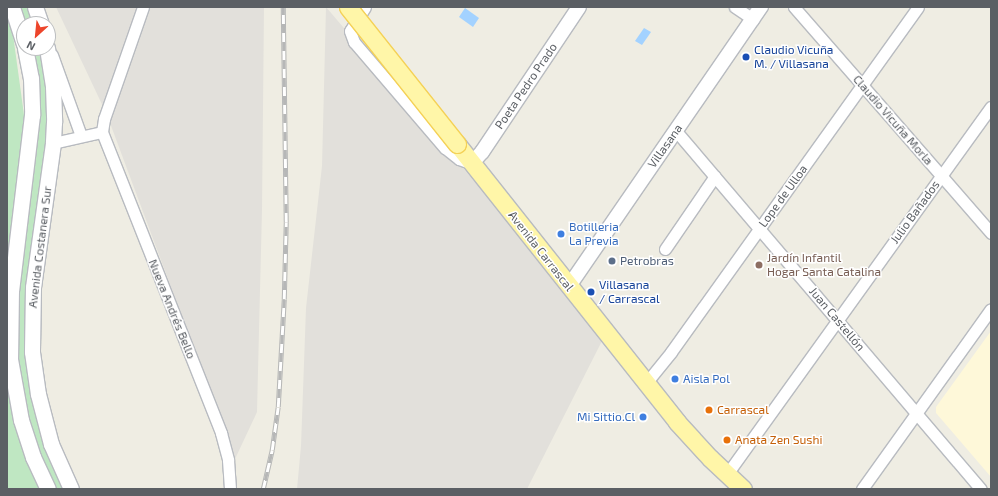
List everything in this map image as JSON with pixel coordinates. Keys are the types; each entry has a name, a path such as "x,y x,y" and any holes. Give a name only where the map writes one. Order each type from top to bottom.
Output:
{"main road":[{"path":"12,7 16,19"},
{"name":"Avenida Carrascal","path":"348,7 677,422 743,489"},
{"name":"Avenida Costanera Sur","path":"27,56 31,78 32,114 11,290 10,359 21,420 33,457 48,489"},
{"name":"Avenida Costanera Sur","path":"48,56 53,87 53,143 33,287 32,346 38,394 51,444 71,489"}],"street":[{"path":"53,143 102,132 104,119 143,7"},
{"path":"365,7 350,32 354,42 445,148 459,159 472,163"},
{"name":"Poeta Pedro Prado","path":"472,163 482,152 579,7"},
{"path":"735,7 753,19"},
{"name":"Villasana","path":"569,286 762,7"},
{"name":"Claudio Vicuña Morla","path":"794,7 991,233"},
{"name":"Lope de Ulloa","path":"646,383 671,352 760,229 918,7"},
{"path":"52,56 81,136"},
{"name":"Julio Bañados","path":"727,474 991,107"},
{"name":"Juan Castellón","path":"676,131 981,489"},
{"name":"Nueva Andrés Bello","path":"102,132 221,433 228,460 230,489"},
{"path":"665,249 715,176"},
{"path":"862,489 991,309"}],"shaded area":[{"path":"56,7 264,7 262,210 257,412 235,459 107,115"},
{"path":"326,7 605,335 527,489 297,489 301,446 306,308 322,166"},
{"path":"991,331 991,477 936,413 936,407"}],"green space":[{"path":"20,7 32,7 36,16 24,16"},
{"path":"7,12 11,20 25,122 7,262"},
{"path":"34,56 46,56 52,99 28,323 66,489 54,489 28,429 17,362 18,291 36,158 40,96 38,72"},
{"path":"7,376 42,489 7,488"}],"water":[{"path":"465,8 479,18 473,27 459,17"},
{"path":"644,28 651,32 642,45 635,41"}],"railway":[{"path":"263,489 272,450 278,407 284,299 286,222 283,7"}],"place":[{"name":"Claudio Vicuña M. / Villasana","path":"746,57"},
{"name":"Botilleria La Previa","path":"561,234"},
{"name":"Petrobras","path":"612,261"},
{"name":"Jardín Infantil Hogar Santa Catalina","path":"759,265"},
{"name":"Villasana / Carrascal","path":"591,292"},
{"name":"Aisla Pol","path":"675,379"},
{"name":"Carrascal","path":"709,410"},
{"name":"Mi Sittio.Cl","path":"643,417"},
{"name":"Anata Zen Sushi","path":"727,440"}]}
